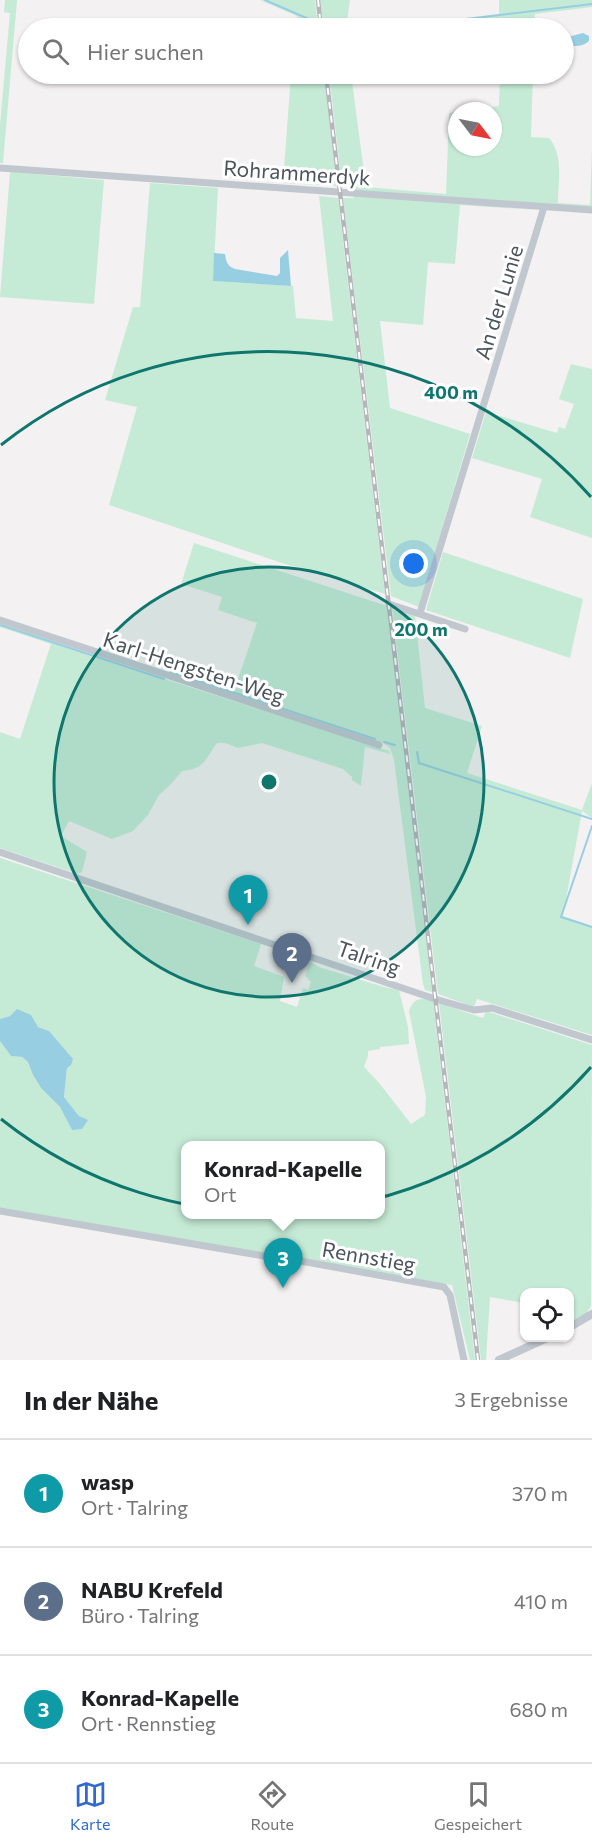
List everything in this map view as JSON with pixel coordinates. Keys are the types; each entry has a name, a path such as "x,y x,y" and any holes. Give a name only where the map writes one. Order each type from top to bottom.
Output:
{"street":[{"name":"Rohrammerdyk","path":"0,168 592,210"},
{"name":"An der Lunie","path":"420,613 544,207"},
{"path":"389,604 465,629"},
{"name":"Karl-Hengsten-Weg","path":"0,620 379,745"},
{"name":"Talring","path":"0,852 435,999 474,1010 492,1008 592,1040"},
{"name":"Rennstieg","path":"0,1211 444,1287 450,1295 464,1360"},
{"path":"574,1325 592,1314"},
{"path":"499,1360 538,1342"}],"green space":[{"path":"5,0 17,0 3,163 0,163 0,125 10,13 4,12"},
{"path":"260,0 315,0 317,18 297,18"},
{"path":"320,0 350,0 347,18 323,18"},
{"path":"499,0 592,0 592,7 535,14 535,18 465,18 499,14"},
{"path":"290,84 325,84 337,186 283,183"},
{"path":"330,84 352,84 366,187 446,194 448,140 448,156 502,156 500,84 533,84 531,137 549,138 554,145 559,169 558,203 590,205 592,148 592,208 353,190 352,186 342,186"},
{"path":"10,172 104,180 94,304 0,297"},
{"path":"150,183 218,188 213,281 293,286 296,318 333,321 319,196 338,198 385,594 279,562 109,505 137,407 105,400 133,307 140,307"},
{"path":"353,193 538,210 460,205 455,264 428,262 423,325 380,321 390,408 470,434 419,607 391,596 343,198 354,198"},
{"path":"571,364 592,369 592,538 530,517 542,479 472,458 486,412 557,433 559,427 565,429 574,404 559,399"},
{"path":"194,543 387,606 432,992 425,990 423,984 394,760 390,748 383,743 168,673 169,670 234,691 257,623 218,610 222,597 181,584"},
{"path":"443,552 583,599 570,658 426,610"},
{"path":"392,608 415,616 425,708 482,726 467,773 582,810 592,783 592,818 582,811 563,916 592,926 592,1035 477,999 474,1007 438,994"},
{"path":"0,623 389,751 390,754 365,747 361,786 352,780 352,777 343,769 262,743 238,748 225,743 217,743 200,766 182,771 159,795 148,815 133,831 112,839 69,821 61,836 87,852 82,872 78,874 0,848 0,732 20,739 51,644 0,627"},
{"path":"0,858 261,944 254,966 284,977 280,1001 297,1007 303,988 308,990 311,982 305,976 310,961 319,967 399,990 408,1027 409,1044 380,1047 380,1049 368,1051 364,1067 411,1124 425,1115 426,1097 409,1011 415,1001 425,999 433,1001 475,1360 470,1360 452,1285 0,1209 0,1041 11,1056 22,1057 28,1062 41,1088 60,1107 72,1130 79,1116 64,1097 67,1068 49,1031 10,1016 0,1019"},
{"path":"439,1003 483,1018 486,1011 592,1045 591,1306 586,1314 574,1319 574,1288 520,1288 520,1302 490,1297 486,1360 481,1360"}],"water":[{"path":"583,33 589,36 589,41 583,45 574,46 574,35"},
{"path":"288,250 291,286 213,281 214,253 225,254 227,263 235,269 277,276 280,273 280,258"},
{"path":"17,1009 31,1015 38,1027 49,1031 73,1059 67,1068 64,1097 79,1116 88,1120 82,1129 72,1130 60,1107 41,1088 28,1062 22,1057 11,1056 0,1041 0,1019 10,1016"}],"waterway":[{"path":"265,0 306,18"},
{"path":"475,18 592,4"},
{"path":"0,625 164,679"},
{"path":"171,672 375,739"},
{"path":"384,742 395,745"},
{"path":"417,752 419,763 592,819"},
{"path":"592,826 561,917 592,927"}],"railway":[{"path":"318,0 320,18"},
{"path":"327,84 478,1360"}],"place":[{"name":"wasp","path":"248,925"},
{"name":"NABU Krefeld","path":"292,983"},
{"name":"Konrad-Kapelle","path":"283,1288"}]}
